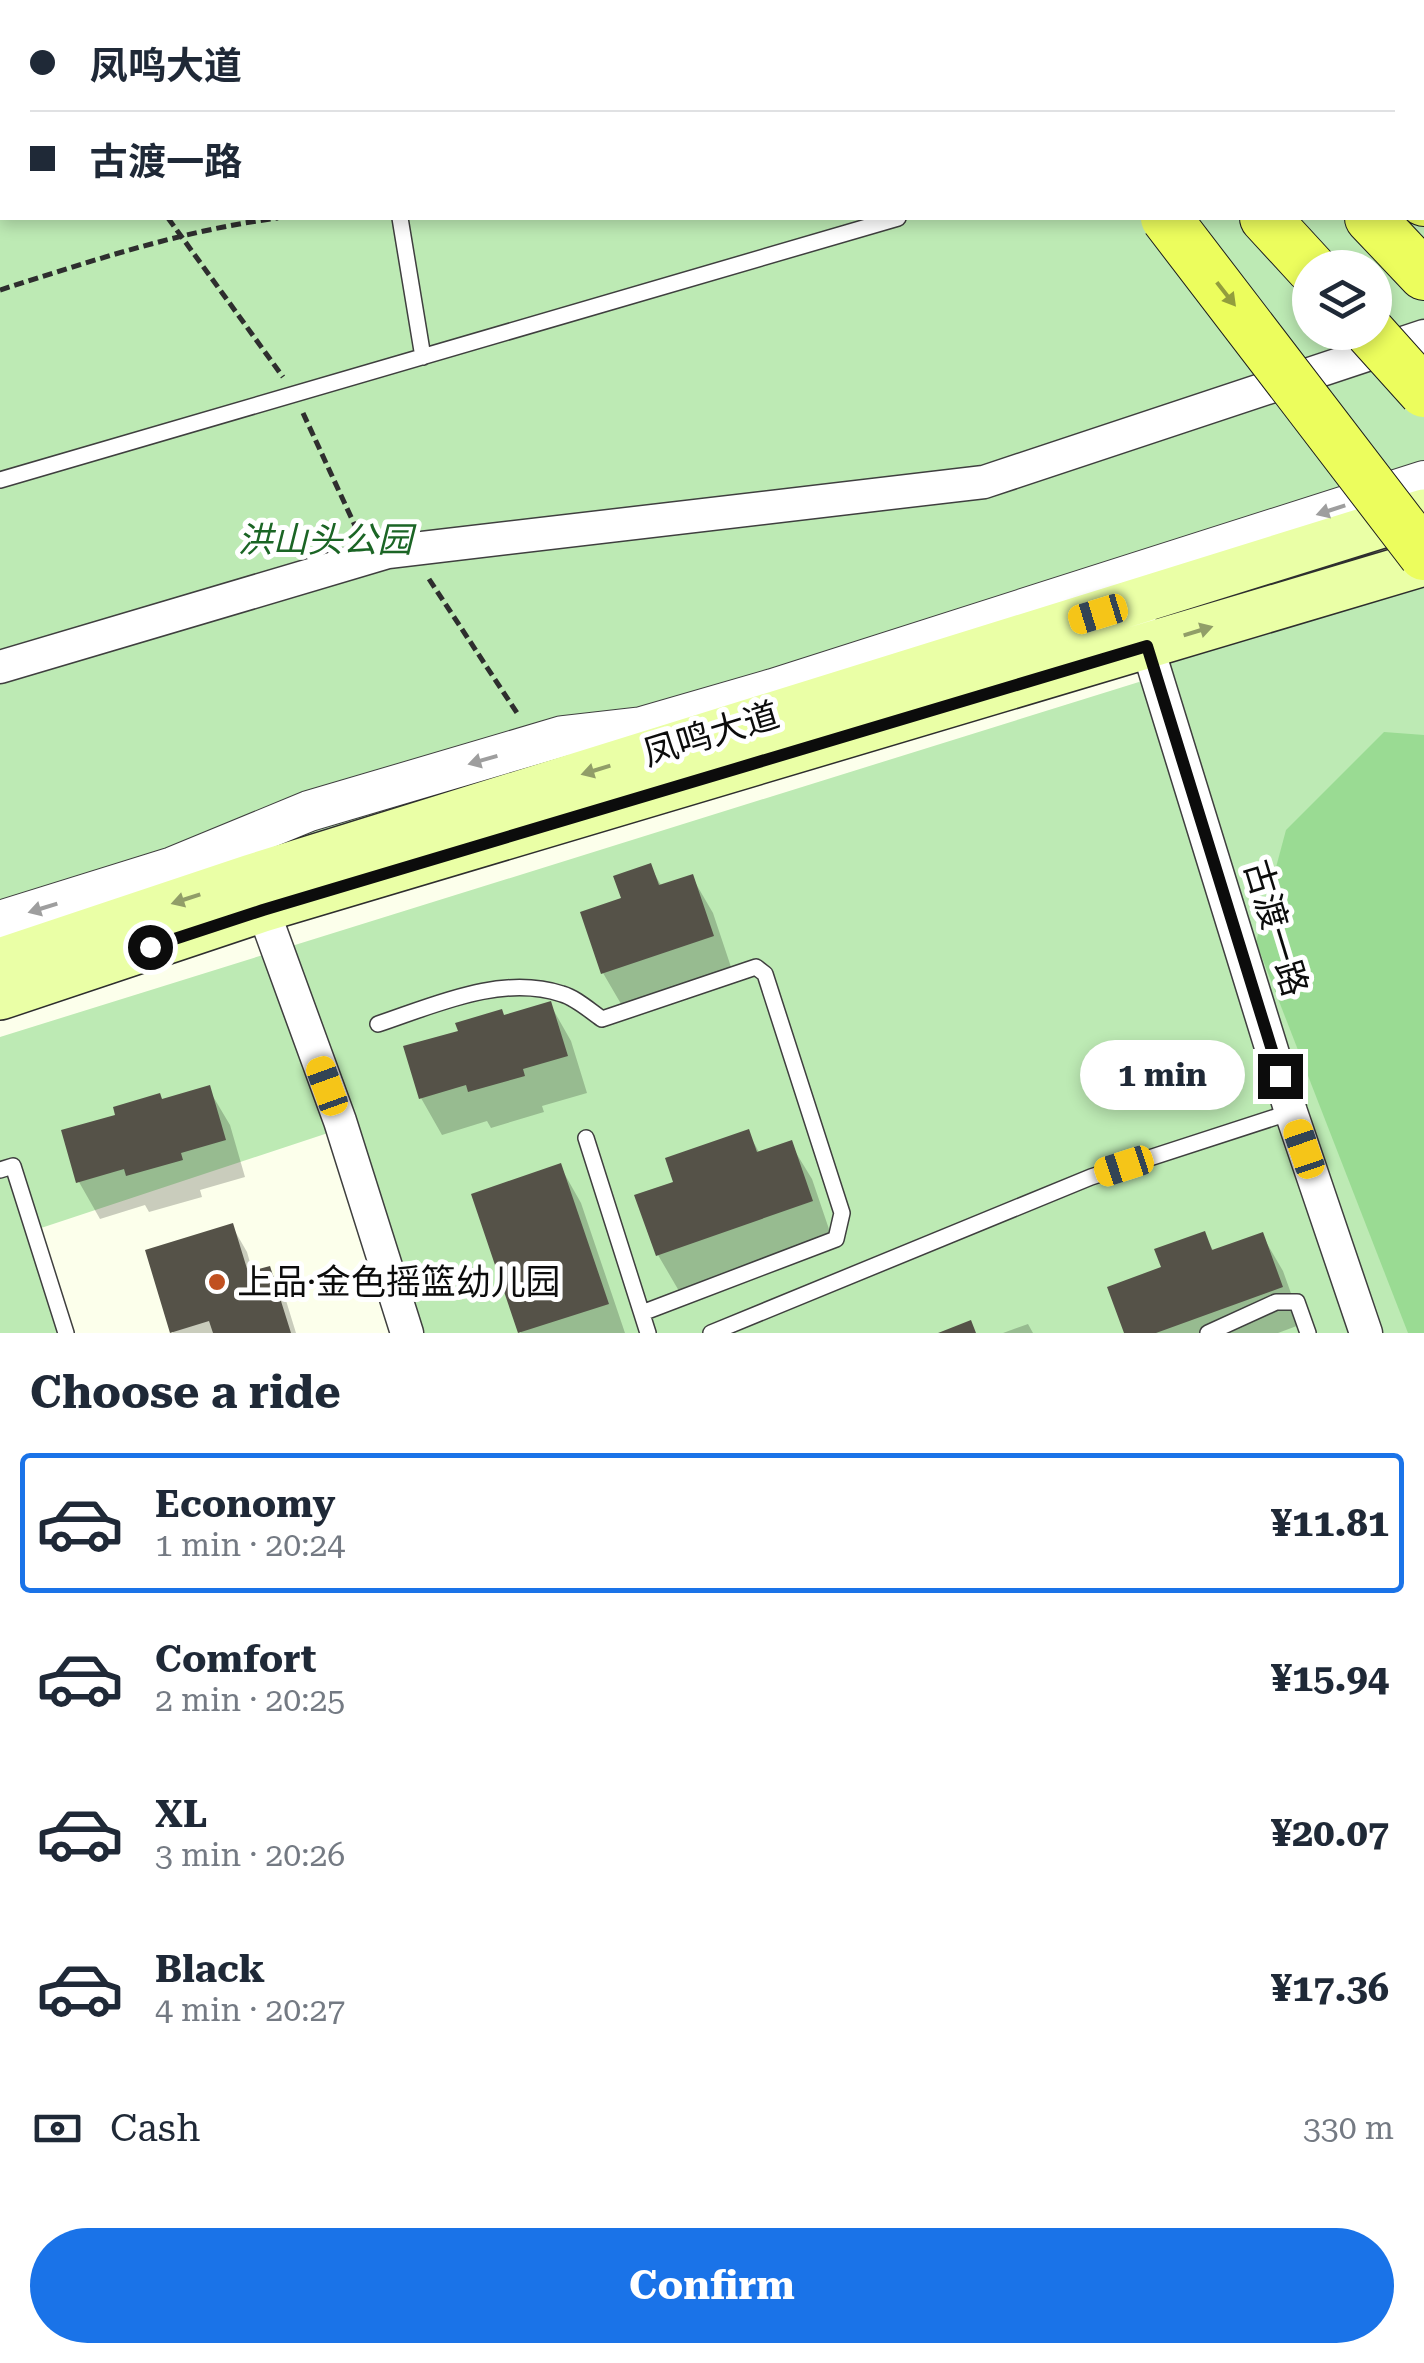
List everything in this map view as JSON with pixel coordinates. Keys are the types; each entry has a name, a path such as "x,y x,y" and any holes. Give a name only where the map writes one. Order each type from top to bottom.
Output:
{"main road":[{"path":"1168,220 1424,555"},
{"path":"1267,220 1294,250"},
{"path":"1372,220 1424,276"},
{"path":"1386,350 1424,392"},
{"name":"凤鸣大道","path":"0,997 257,893 1134,602 1424,512"},
{"name":"凤鸣大道","path":"0,961 1147,646 1424,563"}],"street":[{"path":"0,667 370,557 409,549 984,482 1424,336"},
{"path":"0,921 173,867 308,811 563,736 642,727 773,689 1424,481"},
{"name":"古渡一路","path":"1134,602 1291,1112 1366,1333"},
{"path":"257,893 340,1122 407,1333"}],"lane":[{"path":"400,220 423,356"},
{"path":"0,480 891,220"},
{"path":"378,1024 484,990 545,990 566,995 602,1018 756,967 764,974 842,1213 836,1239 642,1312"},
{"path":"711,1333 1091,1178 1291,1112"},
{"path":"586,1138 648,1333"},
{"path":"0,1170 13,1166 66,1333"},
{"path":"1208,1333 1276,1302 1297,1302 1308,1333"}],"path":[{"path":"169,220 295,394 370,557"},
{"path":"0,290 103,257 268,220"},
{"path":"409,549 538,744"}],"green space":[{"name":"洪山头公园","path":"0,220 1424,220 1424,521 0,985"},
{"path":"1424,563 1424,1333 402,1333 328,1133 35,1230 66,1333 0,1333 0,1037 1155,677 1147,647"},
{"path":"1384,732 1424,735 1424,1333 1408,1333 1256,942 1286,830"}],"building":[{"path":"651,863 659,885 693,874 714,936 601,974 580,912 621,898 613,876"},
{"path":"551,1001 568,1056 523,1069 525,1076 468,1092 466,1085 419,1099 403,1046 458,1031 455,1023 502,1009 504,1015"},
{"path":"210,1085 226,1140 181,1153 183,1160 126,1176 124,1169 76,1183 61,1130 115,1115 113,1107 160,1093 162,1099"},
{"path":"749,1129 757,1152 792,1140 813,1201 656,1256 634,1195 673,1182 665,1158"},
{"path":"561,1163 609,1304 518,1333 471,1194"},
{"path":"233,1223 248,1272 270,1266 291,1333 213,1333 209,1321 170,1333 145,1250"},
{"path":"1205,1231 1212,1250 1263,1232 1283,1287 1156,1333 1124,1333 1107,1287 1161,1267 1154,1249"},
{"path":"971,1320 976,1333 938,1333"}],"place":[{"name":"上品·金色摇篮幼儿园","path":"217,1282"}],"route":[{"path":"150,947 1147,646 1280,1076"}]}
